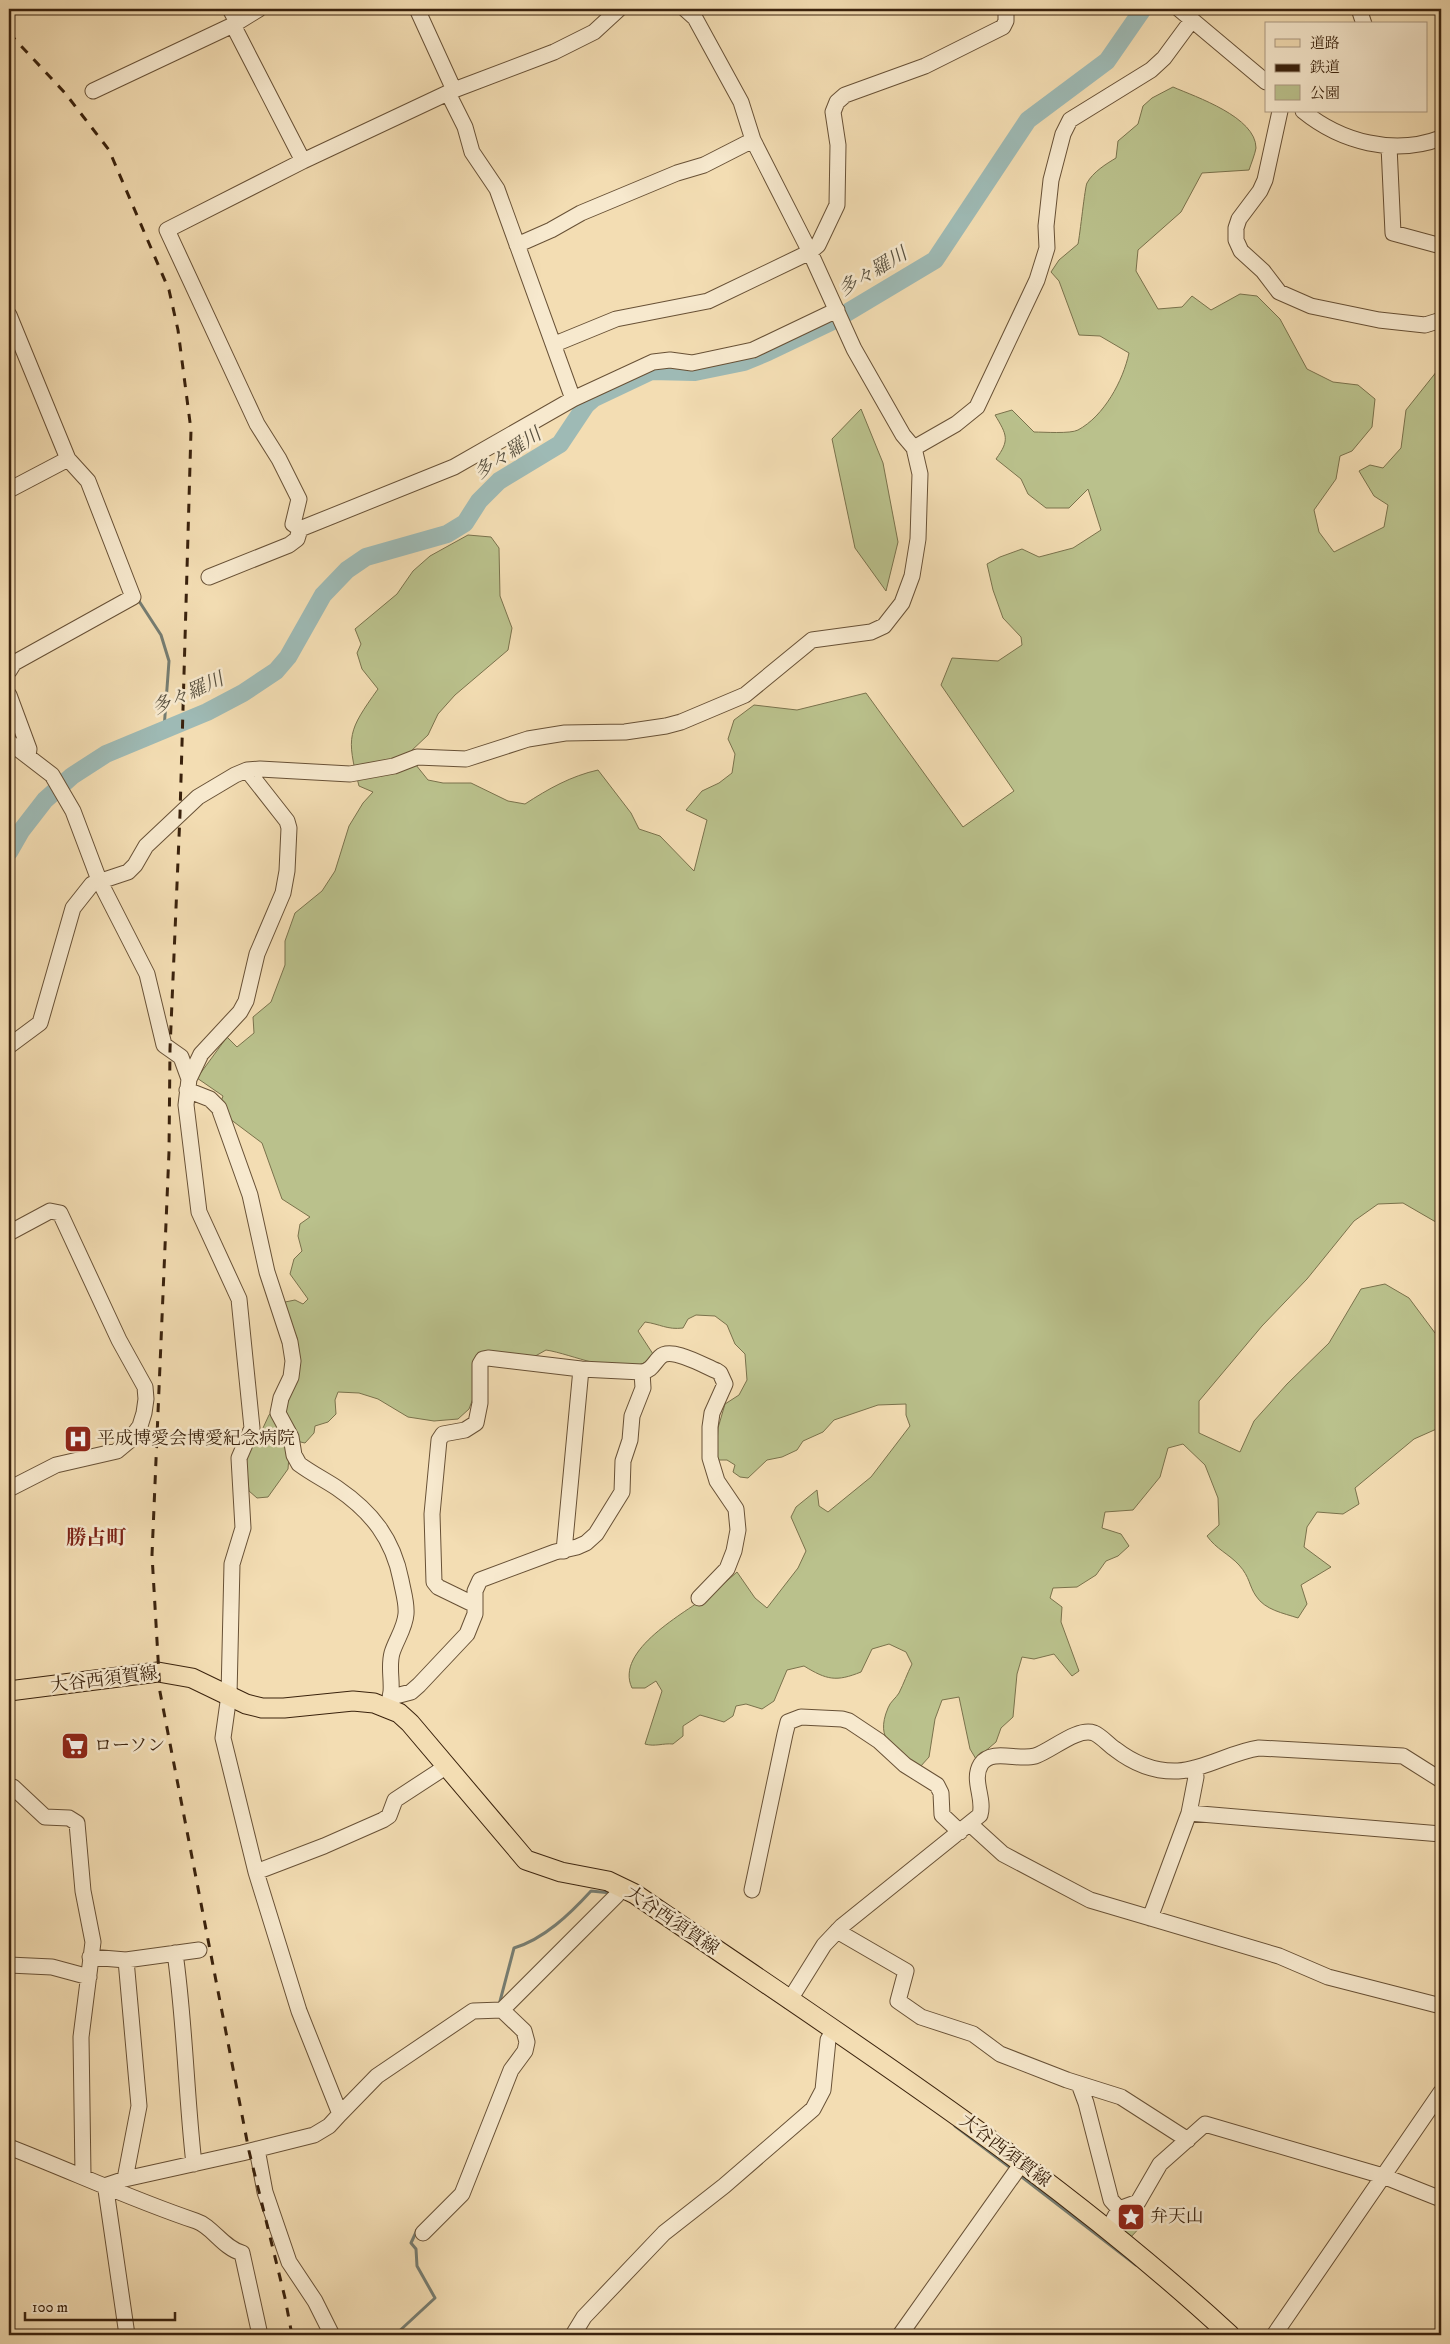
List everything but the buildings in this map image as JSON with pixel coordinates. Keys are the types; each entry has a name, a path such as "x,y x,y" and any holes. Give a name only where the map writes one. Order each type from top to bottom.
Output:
{"main road":[{"name":"大谷西須賀線","path":"9,1691 158,1672 192,1678 246,1704 262,1708 284,1708 353,1701 389,1702 410,1723 526,1860 561,1872 620,1886 635,1894 958,2115 1108,2230 1186,2294 1230,2335"}],"street":[{"path":"92,91 233,19 259,9"},
{"path":"417,9 465,126 472,152 497,189 555,344 573,399"},
{"path":"300,529 293,524 299,500 279,459 256,424 168,230 302,161 451,91 554,52 594,32 619,9"},
{"path":"9,1046 40,1023 72,908 92,884 99,880 128,872 135,865 146,846 198,797 235,774 247,770 350,774 394,766 416,757 466,759 528,739 565,732 625,732 666,726 681,722 745,695 812,640 826,636 845,636 870,632 884,626 902,603 912,576 920,502 920,474 914,448 903,435 854,349 810,252 753,140 741,102 695,18 685,9"},
{"path":"555,344 616,319 708,301 810,252 818,246 837,205 838,145 833,122 837,102 845,95 925,66 1003,27 1006,21 1006,9"},
{"path":"1179,9 1265,81"},
{"path":"1359,9 1363,22"},
{"path":"233,19 302,161"},
{"path":"914,448 956,424 976,406 1037,280 1047,248 1046,226 1051,180 1063,134 1070,120 1151,70 1164,58 1192,20"},
{"path":"1280,112 1265,180 1260,191 1239,219 1236,228 1236,240 1241,251 1263,271 1280,292 1321,310 1425,325 1441,320"},
{"path":"1303,112 1344,136 1359,142 1388,146 1406,146 1441,138"},
{"path":"517,244 551,230 581,213 677,173 704,165 753,140"},
{"path":"1388,146 1393,233 1441,246"},
{"path":"9,315 68,459 88,481 133,597 14,663 9,671"},
{"path":"300,529 454,467 573,399 653,362 670,360 692,363 753,350 839,315"},
{"path":"9,490 68,459"},
{"path":"209,576 289,545 298,539 300,529"},
{"path":"9,695 28,749 28,756"},
{"path":"9,742 52,775 61,788 74,811 99,880 147,974 164,1045 181,1057 188,1085 219,1108 250,1195 267,1272 290,1342 293,1361 290,1377 281,1398 278,1412 292,1437 294,1455 303,1467 352,1500 388,1537 400,1571 406,1614 390,1663 389,1702 411,1692 467,1634 475,1614 475,1591 480,1580 549,1554 577,1547 592,1538 622,1492 623,1461 630,1440 632,1416 643,1388 642,1372"},
{"path":"247,770 287,821 289,828 287,871 279,907 257,954 246,1001 240,1012 201,1054 188,1085 186,1105 199,1212 239,1299 252,1428 239,1458 243,1528 232,1564 229,1695 223,1738 256,1872 299,2011 340,2114"},
{"path":"181,1057 201,1054"},
{"path":"9,1232 50,1211 60,1213 120,1340 145,1387 146,1399 140,1426 129,1441 117,1451 56,1465 9,1489"},
{"path":"475,1604 438,1587 434,1582 432,1514 439,1440 443,1434 465,1430 476,1423 480,1403 480,1364 483,1359 580,1369 642,1372 652,1368 661,1356 671,1353 716,1371 723,1379 723,1390 712,1412 710,1458 717,1481 736,1509 738,1530 734,1550 727,1569 700,1598"},
{"path":"564,1551 580,1369"},
{"path":"752,1890 788,1722 801,1717 842,1718 879,1742 889,1753 937,1785 941,1793 942,1815 1003,1854 1090,1900 1278,1956 1328,1977 1441,2006"},
{"path":"789,2001 824,1945 837,1931 980,1815 983,1805 977,1778 981,1764 988,1757 998,1755 1022,1759 1036,1756 1083,1731 1094,1733 1125,1757 1139,1765 1178,1771 1194,1768 1244,1750 1258,1748 1403,1756 1441,1780"},
{"path":"256,1872 324,1846 383,1820 388,1816 395,1800 446,1766"},
{"path":"1150,1918 1189,1813 1196,1777 1194,1768"},
{"path":"9,1786 13,1787 45,1817 69,1818 76,1823 83,1891 93,1942 81,2037 83,2175"},
{"path":"1189,1813 1441,1834"},
{"path":"107,2186 125,2179 314,2135 329,2126 377,2076 473,2011 502,2010 617,1895 620,1886"},
{"path":"837,1931 906,1971 898,2001 921,2017 973,2034 1000,2054 1079,2084 1122,2097 1188,2140"},
{"path":"90,1958 126,1960 199,1950"},
{"path":"175,1953 184,2014 188,2110 194,2164"},
{"path":"125,2179 139,2106 126,1960"},
{"path":"9,1965 52,1967 89,1977"},
{"path":"423,2233 462,2194 511,2070 525,2052 527,2042 524,2030 502,2010"},
{"path":"573,2335 584,2317 664,2232 724,2186 813,2109 823,2090 828,2040 833,2031"},
{"path":"1079,2084 1086,2103 1111,2200 1119,2209"},
{"path":"1274,2335 1441,2092"},
{"path":"1108,2230 1119,2209 1138,2202 1160,2164 1205,2124 1383,2176 1441,2199"},
{"path":"9,2146 198,2221 223,2243 242,2253 260,2335"},
{"path":"257,2149 265,2192 289,2262 315,2301 332,2335"},
{"path":"900,2335 1022,2164"},
{"path":"107,2186 119,2294 127,2335"}],"green space":[{"path":"1173,87 1209,103 1236,118 1253,137 1256,148 1249,170 1202,173 1181,212 1138,250 1136,271 1158,309 1182,307 1192,296 1211,310 1240,294 1257,296 1280,319 1307,369 1333,382 1358,385 1375,399 1372,427 1352,451 1340,456 1336,479 1314,510 1319,532 1334,552 1384,527 1388,505 1374,496 1359,471 1370,465 1383,468 1401,448 1406,410 1441,366 1441,1225 1403,1203 1378,1204 1354,1221 1307,1279 1262,1326 1199,1401 1199,1433 1240,1452 1254,1421 1287,1384 1329,1343 1361,1289 1385,1284 1409,1298 1441,1341 1441,1427 1414,1439 1355,1488 1359,1504 1343,1514 1317,1512 1307,1527 1304,1547 1331,1567 1301,1585 1307,1604 1298,1618 1264,1605 1254,1592 1243,1569 1207,1536 1219,1525 1218,1498 1205,1465 1183,1444 1168,1448 1160,1477 1133,1510 1105,1512 1102,1528 1121,1534 1129,1546 1118,1556 1106,1561 1096,1575 1077,1587 1053,1588 1050,1598 1062,1607 1061,1622 1079,1671 1072,1676 1054,1654 1034,1659 1022,1657 1017,1674 1013,1717 1001,1728 996,1742 976,1759 970,1749 959,1697 942,1700 935,1719 929,1757 920,1767 889,1744 885,1737 884,1719 889,1706 899,1693 912,1664 906,1652 889,1644 872,1649 861,1672 845,1677 832,1678 804,1666 787,1670 774,1701 762,1709 746,1704 736,1706 733,1716 724,1722 700,1715 683,1726 683,1736 673,1744 645,1744 662,1691 656,1681 645,1688 632,1688 629,1674 633,1660 642,1647 670,1622 737,1572 755,1598 767,1608 798,1568 806,1551 791,1517 796,1507 817,1490 819,1506 828,1512 871,1477 910,1426 906,1415 906,1404 878,1405 834,1420 823,1432 803,1441 797,1450 782,1457 767,1460 748,1478 740,1477 733,1472 735,1465 727,1460 716,1460 718,1428 725,1404 739,1395 747,1380 745,1354 735,1344 727,1325 715,1316 696,1315 688,1319 683,1328 668,1328 645,1322 638,1331 653,1354 643,1363 631,1367 594,1363 546,1350 530,1359 489,1356 469,1409 458,1419 434,1421 408,1417 378,1399 359,1393 338,1392 335,1400 336,1414 328,1422 315,1426 314,1433 305,1443 296,1441 289,1456 288,1469 268,1497 257,1498 249,1491 246,1463 251,1443 256,1443 269,1415 281,1401 292,1347 297,1338 286,1312 285,1302 295,1300 303,1304 308,1299 290,1274 294,1259 302,1251 298,1236 300,1224 310,1217 282,1199 262,1143 230,1119 220,1104 223,1096 197,1078 227,1037 237,1047 254,1033 253,1017 271,1002 285,965 285,941 295,913 322,891 335,871 349,826 363,803 373,792 359,786 352,756 351,744 355,725 378,689 362,669 357,653 361,644 355,629 397,594 413,571 430,556 468,535 491,537 499,548 500,596 512,628 508,650 455,695 438,714 428,735 410,752 416,765 428,780 443,783 471,783 508,801 525,804 560,784 598,770 631,813 639,829 660,836 694,871 707,820 686,810 702,791 719,783 732,773 735,754 728,739 734,720 754,705 797,710 866,693 963,827 1014,791 941,685 952,658 998,661 1022,645 1021,637 1003,618 993,590 987,564 1022,549 1039,557 1073,548 1101,530 1088,489 1069,508 1046,508 1028,494 1021,479 996,459 1003,447 1005,437 995,415 1012,410 1034,432 1074,431 1087,424 1096,416 1117,386 1129,353 1100,336 1079,335 1059,281 1051,272 1059,260 1078,244 1087,183 1093,175 1116,158 1118,141 1138,124 1143,106 1152,98"},
{"path":"861,409 883,463 898,542 886,591 855,548 832,439"},
{"path":"1137,2203 1143,2213 1144,2223 1130,2238 1115,2229 1120,2210"}],"waterway":[{"name":"多々羅川","path":"9,852 21,831 45,800 72,776 106,754 207,712 243,693 276,671 288,657 323,595 347,570 366,557 447,534 465,523 479,501 499,481 560,444 586,405 594,398 651,371 695,372 744,362 833,321 935,260 1028,120 1107,61 1143,9"},
{"path":"137,598 161,635 169,661 164,729"},
{"path":"499,2005 514,1948 536,1939 556,1925 591,1891 611,1893"},
{"path":"955,2126 1012,2169"},
{"path":"1018,2174 1136,2265"},
{"path":"395,2335 435,2298 417,2266 416,2249 411,2243 417,2230"}],"railway":[{"path":"9,33 65,93 109,150 169,290 178,330 191,430 180,814 170,1049 169,1152 152,1555 160,1692 249,2151 285,2298 292,2335"}],"place":[{"name":"平成博愛会博愛紀念病院","path":"78,1439"},
{"name":"ローソン","path":"75,1746"},
{"name":"弁天山","path":"1131,2217"}],"district":[{"name":"勝占町","path":"96,1538"}]}
